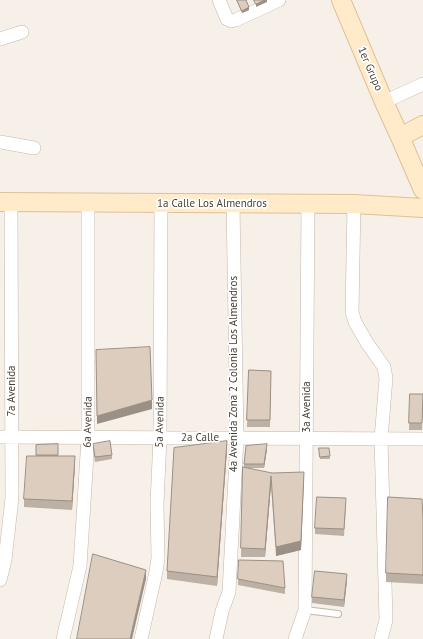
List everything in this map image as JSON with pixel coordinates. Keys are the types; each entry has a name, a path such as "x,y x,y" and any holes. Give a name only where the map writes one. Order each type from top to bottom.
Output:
{"street":[{"path":"218,0 227,19 231,21 279,0"},
{"name":"1er Grupo","path":"341,0 423,190"},
{"path":"0,39 22,32"},
{"path":"384,102 423,84"},
{"path":"400,137 423,126"},
{"path":"0,142 34,148"},
{"name":"1a Calle Los Almendros","path":"5,202 354,204 423,208"},
{"name":"7a Avenida","path":"0,580 5,560 12,498 6,437 5,202"},
{"name":"6a Avenida","path":"63,639 80,566 88,438 88,203"},
{"name":"5a Avenida","path":"141,639 158,558 157,503 160,438 161,203"},
{"name":"4a Avenida Zona 2 Colonia Los Almendros","path":"216,639 222,611 229,592 237,438 233,204"},
{"name":"3a Avenida","path":"295,639 305,610 308,204"},
{"path":"354,204 352,312 355,322 367,343 384,367 386,378 381,439 386,620 381,639"},
{"name":"2a Calle","path":"6,437 423,439"}],"lane":[{"path":"305,610 338,614"}],"building":[{"path":"237,0 246,0 249,7 242,11"},
{"path":"254,0 265,0 256,4"},
{"path":"150,347 152,400 97,416 96,350"},
{"path":"249,370 271,371 270,420 247,420"},
{"path":"410,394 423,394 422,423 409,423"},
{"path":"110,441 112,455 95,457 93,444"},
{"path":"227,441 217,577 167,571 174,448"},
{"path":"58,444 58,455 36,455 36,445"},
{"path":"267,444 264,464 244,464 246,446"},
{"path":"319,448 329,448 330,456 320,457"},
{"path":"27,456 75,456 72,501 24,499"},
{"path":"243,467 272,473 304,472 301,541 276,547 271,476 265,549 241,548"},
{"path":"317,497 346,498 344,529 315,528"},
{"path":"388,497 422,499 423,575 386,573"},
{"path":"93,554 146,570 130,639 77,639"},
{"path":"239,560 283,561 285,588 238,579"},
{"path":"315,571 347,574 344,600 312,597"}]}
